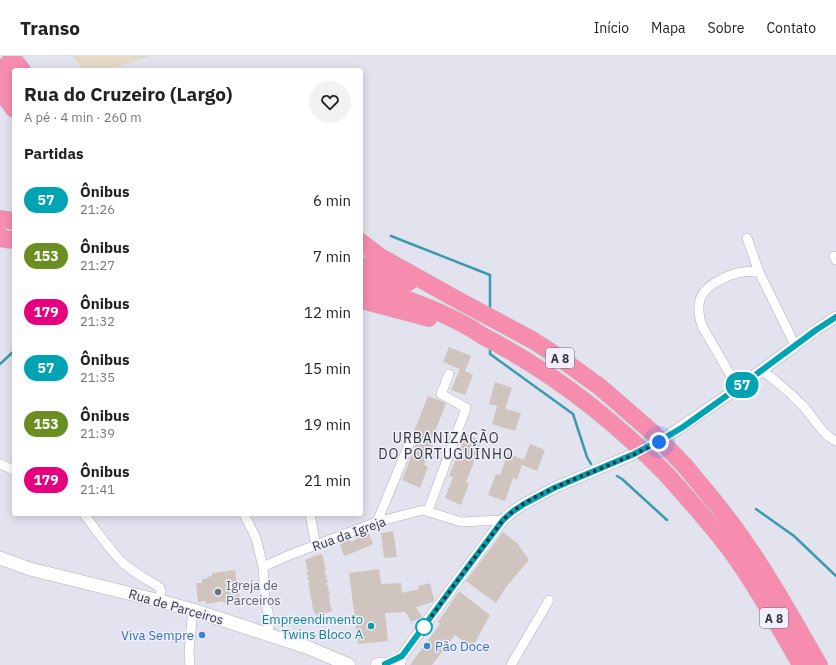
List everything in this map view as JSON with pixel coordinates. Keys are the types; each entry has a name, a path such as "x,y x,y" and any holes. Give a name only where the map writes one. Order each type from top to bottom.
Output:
{"highway":[{"path":"11,56 20,68"},
{"path":"0,67 12,82"},
{"path":"0,90 12,106"},
{"path":"0,219 12,221"},
{"path":"0,235 12,234"},
{"path":"0,235 4,239 12,240"},
{"path":"363,244 379,256 456,299"},
{"name":"A 8","path":"363,266 456,299 534,341 582,373 627,410 653,433 684,466 725,514 748,546 775,589 819,665"},
{"name":"A 8","path":"363,283 420,305 446,320 472,329 482,336 506,348 537,367 589,404 635,443 667,475 715,530 762,599 801,665"},
{"path":"363,300 446,320"}],"main road":[{"name":"Rua de Parceiros","path":"0,558 30,569 192,610 309,648 349,665"}],"street":[{"path":"747,238 759,272 795,345"},
{"path":"738,388 702,326 698,309 703,292 710,285 729,275 742,272 759,272"},
{"path":"383,665 401,661 455,584 503,520 512,512 554,488 659,442 683,427 836,317"},
{"path":"762,370 790,393 807,410 822,430 836,441"},
{"path":"428,511 466,408 441,394 449,374"},
{"path":"377,522 410,442"},
{"path":"0,464 12,469"},
{"name":"Rua da Igreja","path":"263,567 286,556 377,522 423,510 461,522 503,520"},
{"path":"86,516 121,561 159,587 161,590 160,601"},
{"path":"245,516 256,538 263,567 265,599 270,621 267,634"},
{"path":"310,516 316,546"},
{"path":"511,665 549,600"},
{"path":"190,665 189,651 192,610"}],"shaded area":[{"path":"72,56 150,56 112,68 82,68"}],"building":[{"path":"449,347 471,356 465,371 473,375 465,395 451,390 460,369 443,362"},
{"path":"495,382 512,388 505,409 521,413 515,431 492,424 497,406 489,404"},
{"path":"428,396 446,403 429,444 433,445 424,465 428,467 420,488 402,480 416,444 415,437 412,436"},
{"path":"466,434 482,441 466,482 469,483 461,505 445,498 453,477 449,476"},
{"path":"530,444 545,450 537,471 522,465 517,480 513,478 505,501 488,495 496,474 500,475 508,453 524,460"},
{"path":"393,531 397,557 384,558 381,533"},
{"path":"503,532 518,544 529,560 506,587 496,603 466,581"},
{"path":"369,533 373,544 344,556 340,543 350,539 351,542"},
{"path":"322,554 332,611 317,617 312,607 308,583 310,583 307,578 309,577 306,572 308,571 305,560"},
{"path":"379,569 381,584 401,583 402,593 419,589 418,586 430,583 434,600 433,602 416,607 422,617 411,622 406,612 385,613 388,641 358,644 349,573"},
{"name":"Igreja de Parceiros","path":"235,570 240,601 224,603 223,601 206,604 205,601 198,602 196,583 202,583 202,579 207,579 207,577 212,576 212,573"},
{"path":"459,591 490,615 472,648 455,635 432,665 410,665 440,624 438,622"}],"waterway":[{"path":"391,236 490,275 490,311"},
{"path":"490,346 490,354 573,414 587,457 591,464"},
{"path":"0,364 12,353"},
{"path":"617,476 667,520"},
{"path":"756,509 794,536 836,576"}],"bus line":[{"name":"57","path":"385,664 402,656 503,520 512,512 554,488 651,446 683,427 836,317"}],"place":[{"name":"Igreja de Parceiros","path":"218,592"},
{"name":"Empreendimento Twins Bloco A","path":"371,626"},
{"name":"Viva Sempre","path":"202,635"},
{"name":"Pão Doce","path":"427,646"}],"district":[{"name":"URBANIZAÇÃO DO PORTUGUINHO","path":"446,446"}],"route":[{"path":"424,627 503,520 512,512 554,488 659,442"}]}
